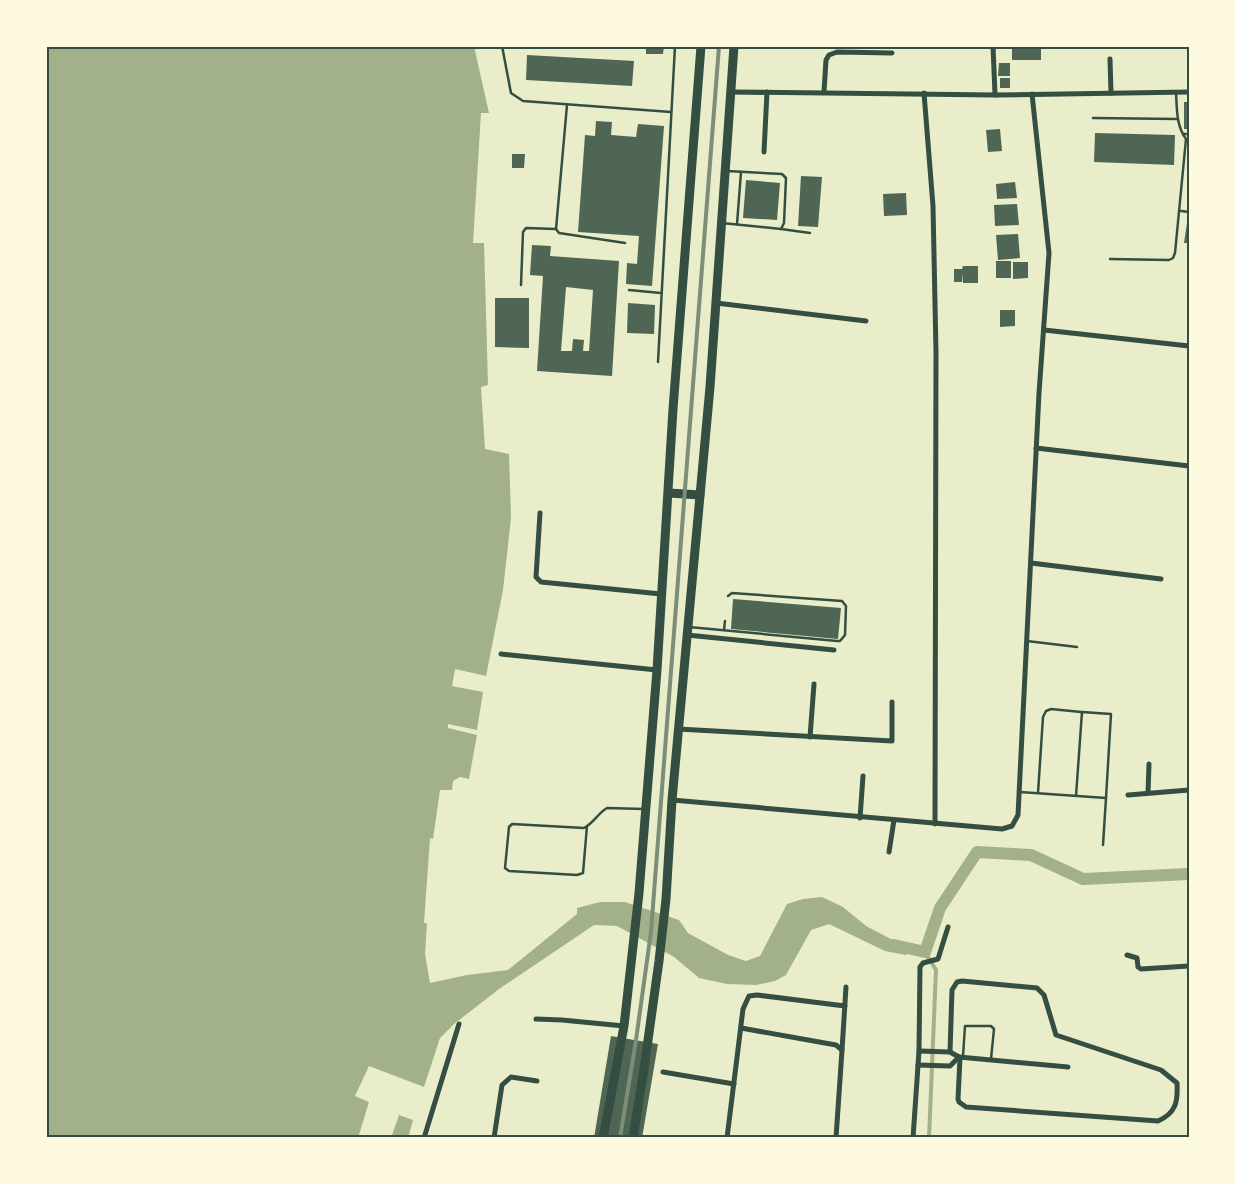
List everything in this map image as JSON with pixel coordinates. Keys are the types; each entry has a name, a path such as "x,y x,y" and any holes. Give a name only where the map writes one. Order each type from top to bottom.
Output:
{"highway":[{"path":"604,1138 624,1026 634,947 644,835 657,670 673,409 701,46"},
{"path":"633,1138 660,952 716,303 734,46"},
{"path":"669,493 700,495"}],"street":[{"path":"993,46 995,95"},
{"path":"824,92 826,60 829,55 837,52 892,53"},
{"path":"1110,59 1111,93"},
{"path":"731,92 995,95 1189,92"},
{"path":"764,152 767,92"},
{"path":"924,93 933,206 936,352 934,824"},
{"path":"672,800 1002,829 1012,826 1018,815 1036,448 1049,253 1032,94"},
{"path":"716,303 866,320"},
{"path":"1044,330 1189,346"},
{"path":"1036,448 1189,466"},
{"path":"540,513 536,577 541,582 662,594"},
{"path":"1031,563 1161,579"},
{"path":"687,631 834,650"},
{"path":"501,654 657,670"},
{"path":"810,737 814,684"},
{"path":"678,729 892,741 892,702"},
{"path":"1148,793 1149,764"},
{"path":"860,818 863,776"},
{"path":"1128,795 1189,790"},
{"path":"889,852 894,820"},
{"path":"913,1138 918,1065 922,1051 920,967 923,963 938,959 948,927"},
{"path":"1127,955 1137,958 1138,968 1141,969 1189,966"},
{"path":"950,1052 952,990 957,982 1036,988 1044,995 1056,1036 1161,1070 1177,1083 1178,1100 1168,1116 1158,1121 966,1107 958,1099 960,1058"},
{"path":"836,1138 846,986"},
{"path":"727,1138 743,1009 746,999 757,994 845,1006"},
{"path":"536,1019 624,1026"},
{"path":"424,1138 459,1024"},
{"path":"741,1028 836,1045 842,1050"},
{"path":"922,1051 950,1052 960,1058 1068,1067"},
{"path":"918,1065 950,1066 960,1058"},
{"path":"663,1072 734,1084"},
{"path":"494,1138 502,1085 511,1077 537,1081"}],"lane":[{"path":"502,46 511,93 523,101 671,112"},
{"path":"658,362 675,46"},
{"path":"1110,259 1169,260 1174,258 1181,211 1186,138 1180,129 1177,119 1176,92"},
{"path":"556,229 568,104"},
{"path":"1092,118 1177,119"},
{"path":"1183,134 1189,134"},
{"path":"725,171 782,174 785,176 784,222 781,229"},
{"path":"737,224 741,172"},
{"path":"1181,211 1189,212"},
{"path":"722,223 810,233"},
{"path":"521,285 523,232 526,228 556,229 559,233 626,243"},
{"path":"629,290 662,293"},
{"path":"687,631 724,630 837,641 840,641 845,635 846,606 842,601 732,592 728,596"},
{"path":"724,630 725,621"},
{"path":"1027,641 1077,647"},
{"path":"1038,793 1043,717 1046,711 1111,714 1103,845"},
{"path":"1076,796 1082,712"},
{"path":"1020,792 1106,798"},
{"path":"588,826 583,873 577,875 509,871 505,868 509,827 512,824 584,828 607,808 646,809"},
{"path":"960,1058 965,1026 991,1026 994,1029 991,1060"}],"shaded area":[{"path":"46,46 474,46 489,113 481,113 473,243 484,243 488,385 481,387 485,449 509,454 511,518 503,590 486,676 455,669 452,686 483,692 477,730 448,724 448,728 477,735 469,779 460,777 453,781 452,790 440,790 433,839 430,838 424,923 427,923 425,954 430,983 467,975 508,970 577,914 577,908 600,902 625,902 679,920 688,933 728,955 746,961 760,956 787,904 803,899 822,897 843,907 866,926 910,949 906,955 885,951 829,924 811,930 786,975 775,981 756,985 727,984 699,978 674,957 617,926 594,925 499,989 454,1024 440,1038 424,1087 369,1066 355,1096 369,1102 358,1138 46,1138"},
{"path":"399,1115 413,1120 408,1138 391,1138"}],"building":[{"path":"646,46 664,46 663,54 646,54"},
{"path":"1012,46 1041,46 1041,60 1012,60"},
{"path":"527,55 634,61 632,86 526,80"},
{"path":"999,63 1010,63 1010,76 998,76"},
{"path":"1000,78 1010,78 1010,88 1000,88"},
{"path":"1184,102 1189,102 1189,129 1184,129"},
{"path":"596,121 612,122 611,135 636,137 638,124 664,126 652,286 626,284 627,263 637,264 639,236 578,232 585,135 595,136"},
{"path":"1000,129 1002,151 988,152 986,130"},
{"path":"1095,133 1175,135 1174,165 1094,162"},
{"path":"512,154 525,154 524,168 512,168"},
{"path":"801,176 822,177 818,227 798,226"},
{"path":"746,180 780,183 777,220 743,218"},
{"path":"1015,182 1017,198 997,199 996,184"},
{"path":"906,193 907,215 884,216 883,194"},
{"path":"1017,204 1019,225 995,226 994,205"},
{"path":"1188,216 1189,243 1184,243"},
{"path":"1018,234 1020,258 998,260 996,235"},
{"path":"532,245 551,246 550,256 619,261 612,376 537,371 543,276 530,275","holes":["566,287 593,290 589,351 583,351 584,340 573,339 572,351 561,351"]},
{"path":"996,261 1011,261 1011,278 996,278"},
{"path":"1013,262 1028,262 1028,278 1013,279"},
{"path":"963,266 978,266 978,283 963,283 962,273 962,282 954,282 954,269 962,269"},
{"path":"495,298 529,298 529,348 495,347"},
{"path":"628,303 655,305 654,334 627,333"},
{"path":"1000,310 1015,310 1015,326 1000,327"},
{"path":"733,599 841,608 838,639 731,629"},
{"path":"611,1036 658,1044 642,1138 594,1138"}],"waterway":[{"path":"894,945 925,952 940,908 977,852 1031,855 1083,879 1189,874"},
{"path":"925,952 936,970 929,1138"}],"railway":[{"path":"620,1138 651,932 719,46"}]}
